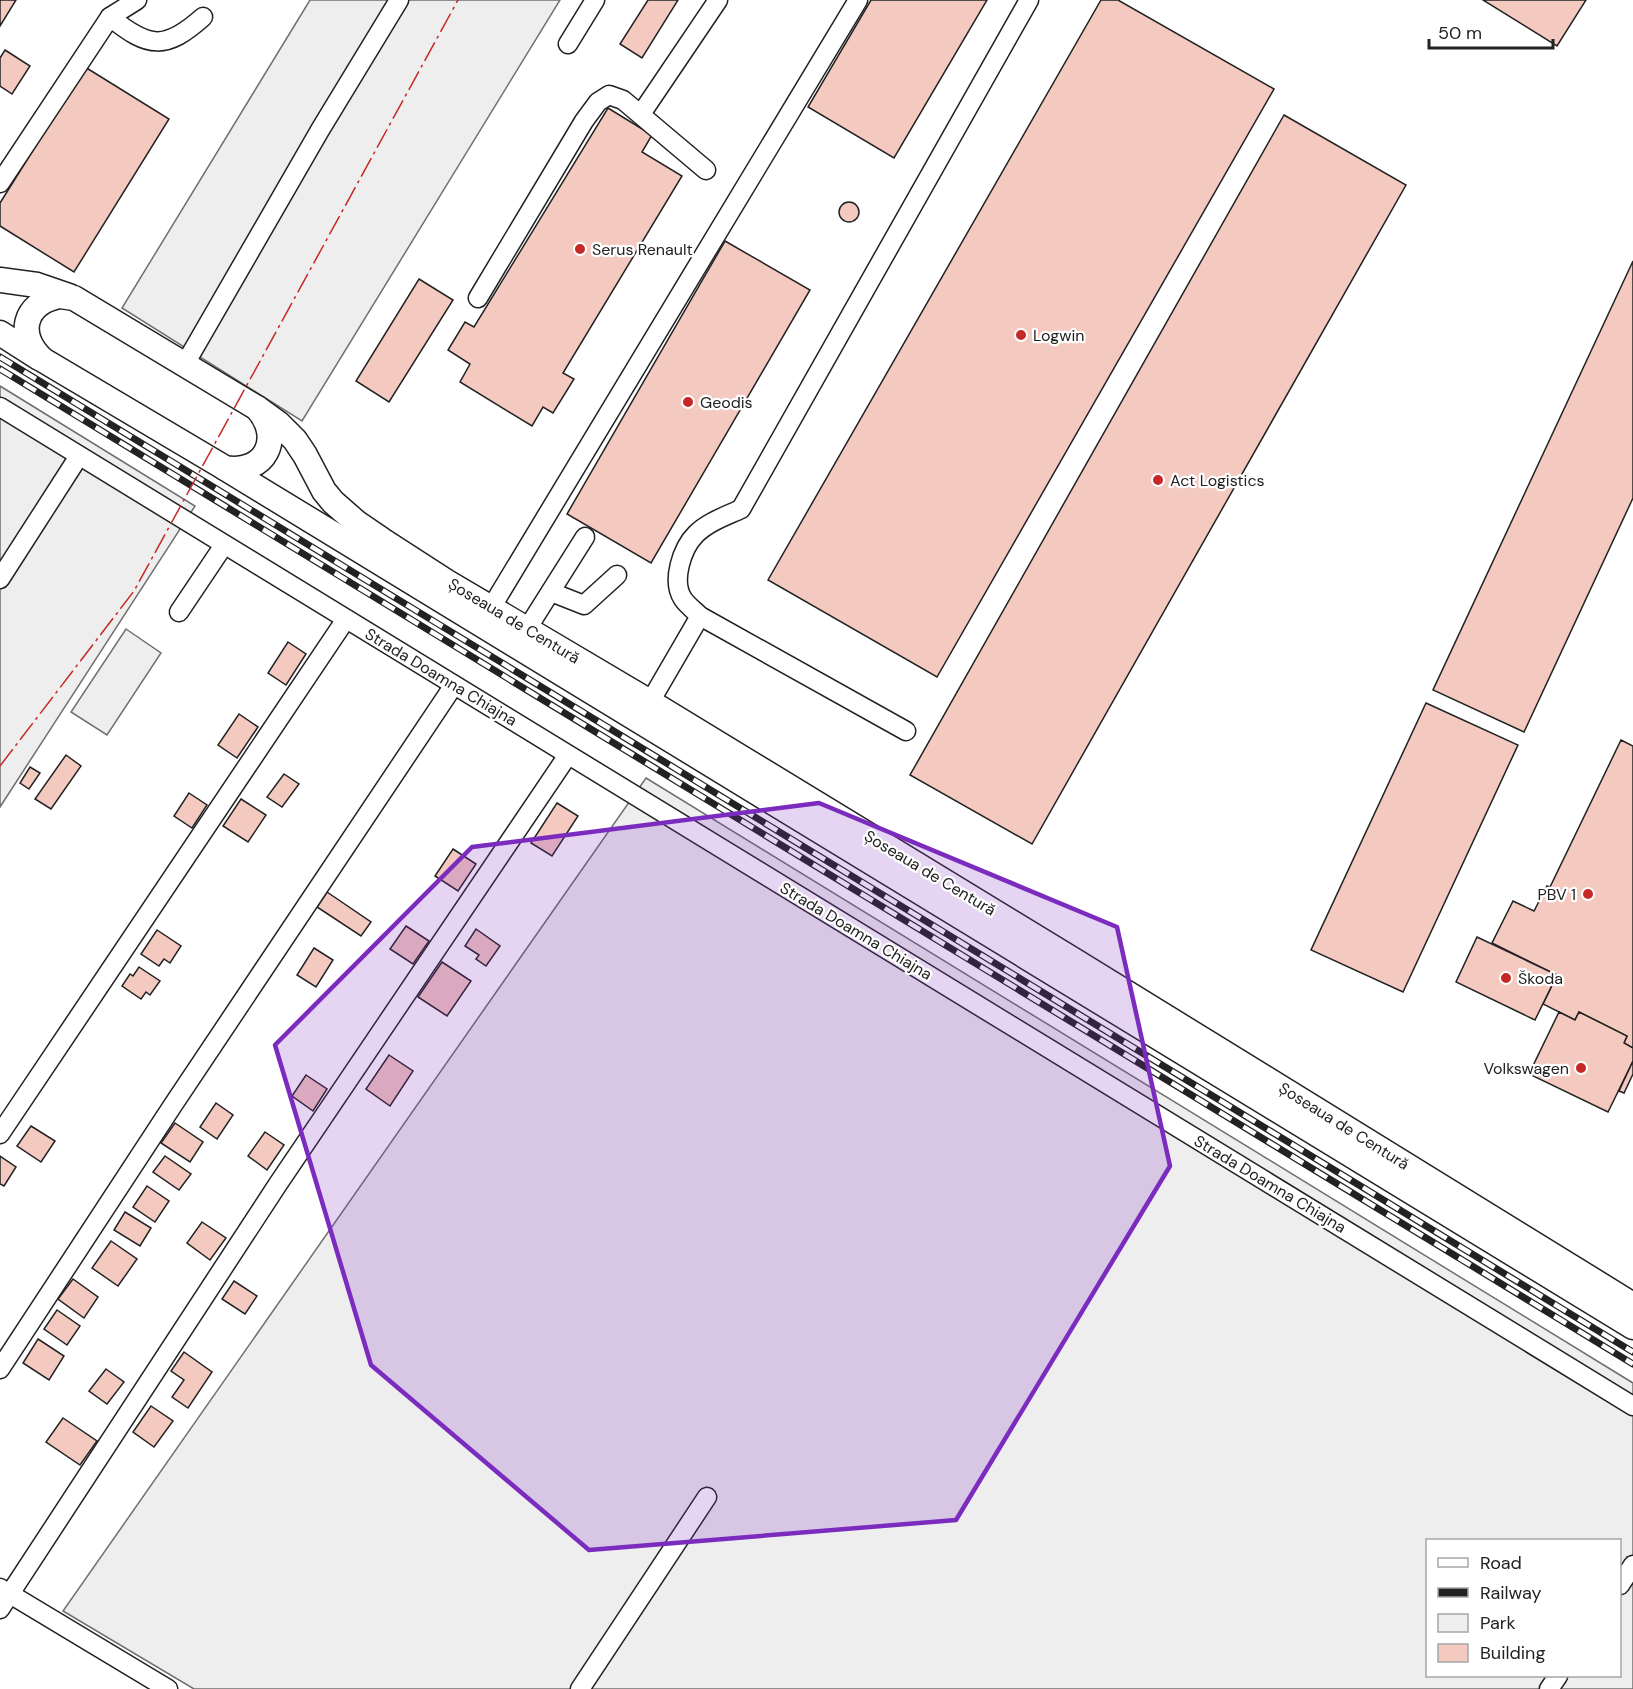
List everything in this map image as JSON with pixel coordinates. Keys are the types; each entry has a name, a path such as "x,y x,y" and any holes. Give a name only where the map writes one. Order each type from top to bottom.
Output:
{"main road":[{"path":"0,280 49,288 74,298"},
{"path":"43,360 33,351 27,340 26,327 30,315 48,298 60,296 74,298"},
{"name":"Șoseaua de Centură","path":"74,298 275,421 292,436 324,491 346,514 437,576 650,702 1633,1305"},
{"path":"0,333 43,360"},
{"name":"Șoseaua de Centură","path":"43,360 225,468 1633,1327"},
{"path":"225,468 237,470 249,468 267,452 271,440 270,428 266,417 257,408"}],"street":[{"path":"0,183 111,17 137,0"},
{"path":"185,364 320,130 399,0"},
{"path":"568,44 595,0"},
{"path":"641,114 718,0"},
{"path":"491,608 858,0"},
{"path":"906,731 700,616 682,599 677,581 680,560 695,534 714,521 741,509 1029,0"},
{"path":"111,17 130,33 154,42 169,41 186,32 203,17"},
{"path":"478,298 578,131 598,102 609,95 623,100 706,170"},
{"name":"Strada Doamna Chiajna","path":"0,408 1633,1406"},
{"path":"0,579 79,456"},
{"path":"526,629 585,537"},
{"path":"179,612 224,545"},
{"path":"551,592 584,605 617,575"},
{"path":"650,702 700,616"},
{"path":"0,1134 346,619"},
{"path":"0,1369 173,1105 454,685"},
{"path":"168,1689 3,1597 568,755"},
{"path":"580,1689 707,1497"},
{"path":"1621,1583 1633,1565"}],"highlighted area":[{"path":"819,803 1117,927 1170,1166 956,1520 589,1550 371,1365 275,1045 472,847"}],"green space":[{"path":"310,0 560,0 302,421 122,308"},
{"path":"0,386 195,506 0,807"},
{"path":"126,629 161,653 107,735 71,712"},
{"path":"646,778 1633,1383 1633,1689 194,1689 63,1611"}],"building":[{"path":"0,0 16,0 0,26"},
{"path":"648,0 678,0 642,58 620,44"},
{"path":"871,0 987,0 894,158 808,107"},
{"name":"Logwin","path":"1101,0 1118,0 1274,89 937,677 768,580"},
{"path":"1483,0 1586,0 1557,46"},
{"path":"5,50 30,66 12,94 0,86 0,58"},
{"path":"85,67 169,119 74,272 0,226 0,203"},
{"name":"Serus Renault","path":"608,108 652,135 642,152 682,176 563,373 574,379 553,413 543,407 532,426 460,382 470,364 448,350 465,322 474,327"},
{"name":"Act Logistics","path":"1284,115 1406,185 1032,844 910,775"},
{"path":"849,202 856,205 859,212 856,219 849,222 842,219 839,212 842,205"},
{"name":"Geodis","path":"725,241 810,290 651,563 567,514"},
{"path":"1633,261 1633,498 1524,732 1433,690"},
{"path":"419,279 453,300 389,402 356,381"},
{"path":"288,642 306,654 286,685 268,673"},
{"path":"1426,703 1518,745 1403,992 1311,950"},
{"path":"239,714 258,727 237,758 218,745"},
{"name":"PBV 1","path":"1621,740 1633,746 1633,1048 1624,1043 1627,1036 1579,1012 1575,1020 1543,1004 1557,975 1492,943 1513,901 1534,911 1547,886 1550,887"},
{"path":"66,755 81,766 51,809 35,799"},
{"path":"30,767 40,773 29,789 20,783"},
{"path":"284,774 299,784 282,807 267,797"},
{"path":"189,793 207,805 192,828 174,816"},
{"path":"241,799 266,815 248,842 223,826"},
{"path":"557,803 578,816 552,856 531,843"},
{"path":"453,849 476,864 458,891 435,876"},
{"path":"327,892 371,922 361,936 317,907"},
{"path":"406,926 429,941 413,964 390,949"},
{"path":"476,929 500,946 486,966 476,959 479,955 465,946"},
{"path":"157,930 181,946 170,963 164,959 159,966 141,954"},
{"name":"Škoda","path":"1477,937 1557,975 1535,1020 1456,982"},
{"path":"314,948 333,960 316,987 297,975"},
{"path":"442,962 471,981 447,1016 418,997"},
{"path":"139,967 160,981 150,995 146,992 141,999 122,986 130,974 133,976"},
{"name":"Volkswagen","path":"1559,1012 1575,1020 1579,1012 1627,1036 1624,1043 1633,1048 1633,1061 1608,1112 1529,1074"},
{"path":"389,1055 413,1071 390,1106 366,1089"},
{"path":"1633,1061 1633,1074 1624,1093 1619,1091"},
{"path":"306,1075 327,1089 313,1111 292,1096"},
{"path":"216,1103 233,1115 217,1139 200,1127"},
{"path":"175,1123 203,1142 190,1162 161,1143"},
{"path":"31,1126 55,1141 41,1162 17,1146"},
{"path":"265,1132 284,1145 267,1170 248,1156"},
{"path":"0,1156 16,1167 4,1186 0,1184"},
{"path":"165,1156 191,1174 179,1190 153,1172"},
{"path":"147,1186 169,1201 155,1222 133,1207"},
{"path":"125,1212 151,1228 140,1246 114,1230"},
{"path":"202,1222 226,1238 210,1260 187,1243"},
{"path":"111,1241 137,1259 118,1286 92,1268"},
{"path":"73,1279 98,1297 84,1318 58,1299"},
{"path":"234,1281 257,1296 245,1314 222,1299"},
{"path":"57,1310 80,1326 67,1345 44,1329"},
{"path":"38,1339 64,1356 49,1380 23,1363"},
{"path":"184,1352 212,1372 188,1408 172,1397 184,1380 171,1371"},
{"path":"106,1369 124,1382 107,1404 89,1391"},
{"path":"151,1406 173,1421 154,1447 133,1432"},
{"path":"63,1418 97,1441 80,1465 46,1442"}],"railway":[{"path":"0,357 1633,1352"},
{"path":"0,369 1633,1364"}],"power":[{"path":"0,766 134,591 458,0"}],"place":[{"name":"Serus Renault","path":"580,249"},
{"name":"Logwin","path":"1021,335"},
{"name":"Geodis","path":"688,402"},
{"name":"Act Logistics","path":"1158,480"},
{"name":"PBV 1","path":"1588,894"},
{"name":"Škoda","path":"1506,978"},
{"name":"Volkswagen","path":"1581,1068"}]}
